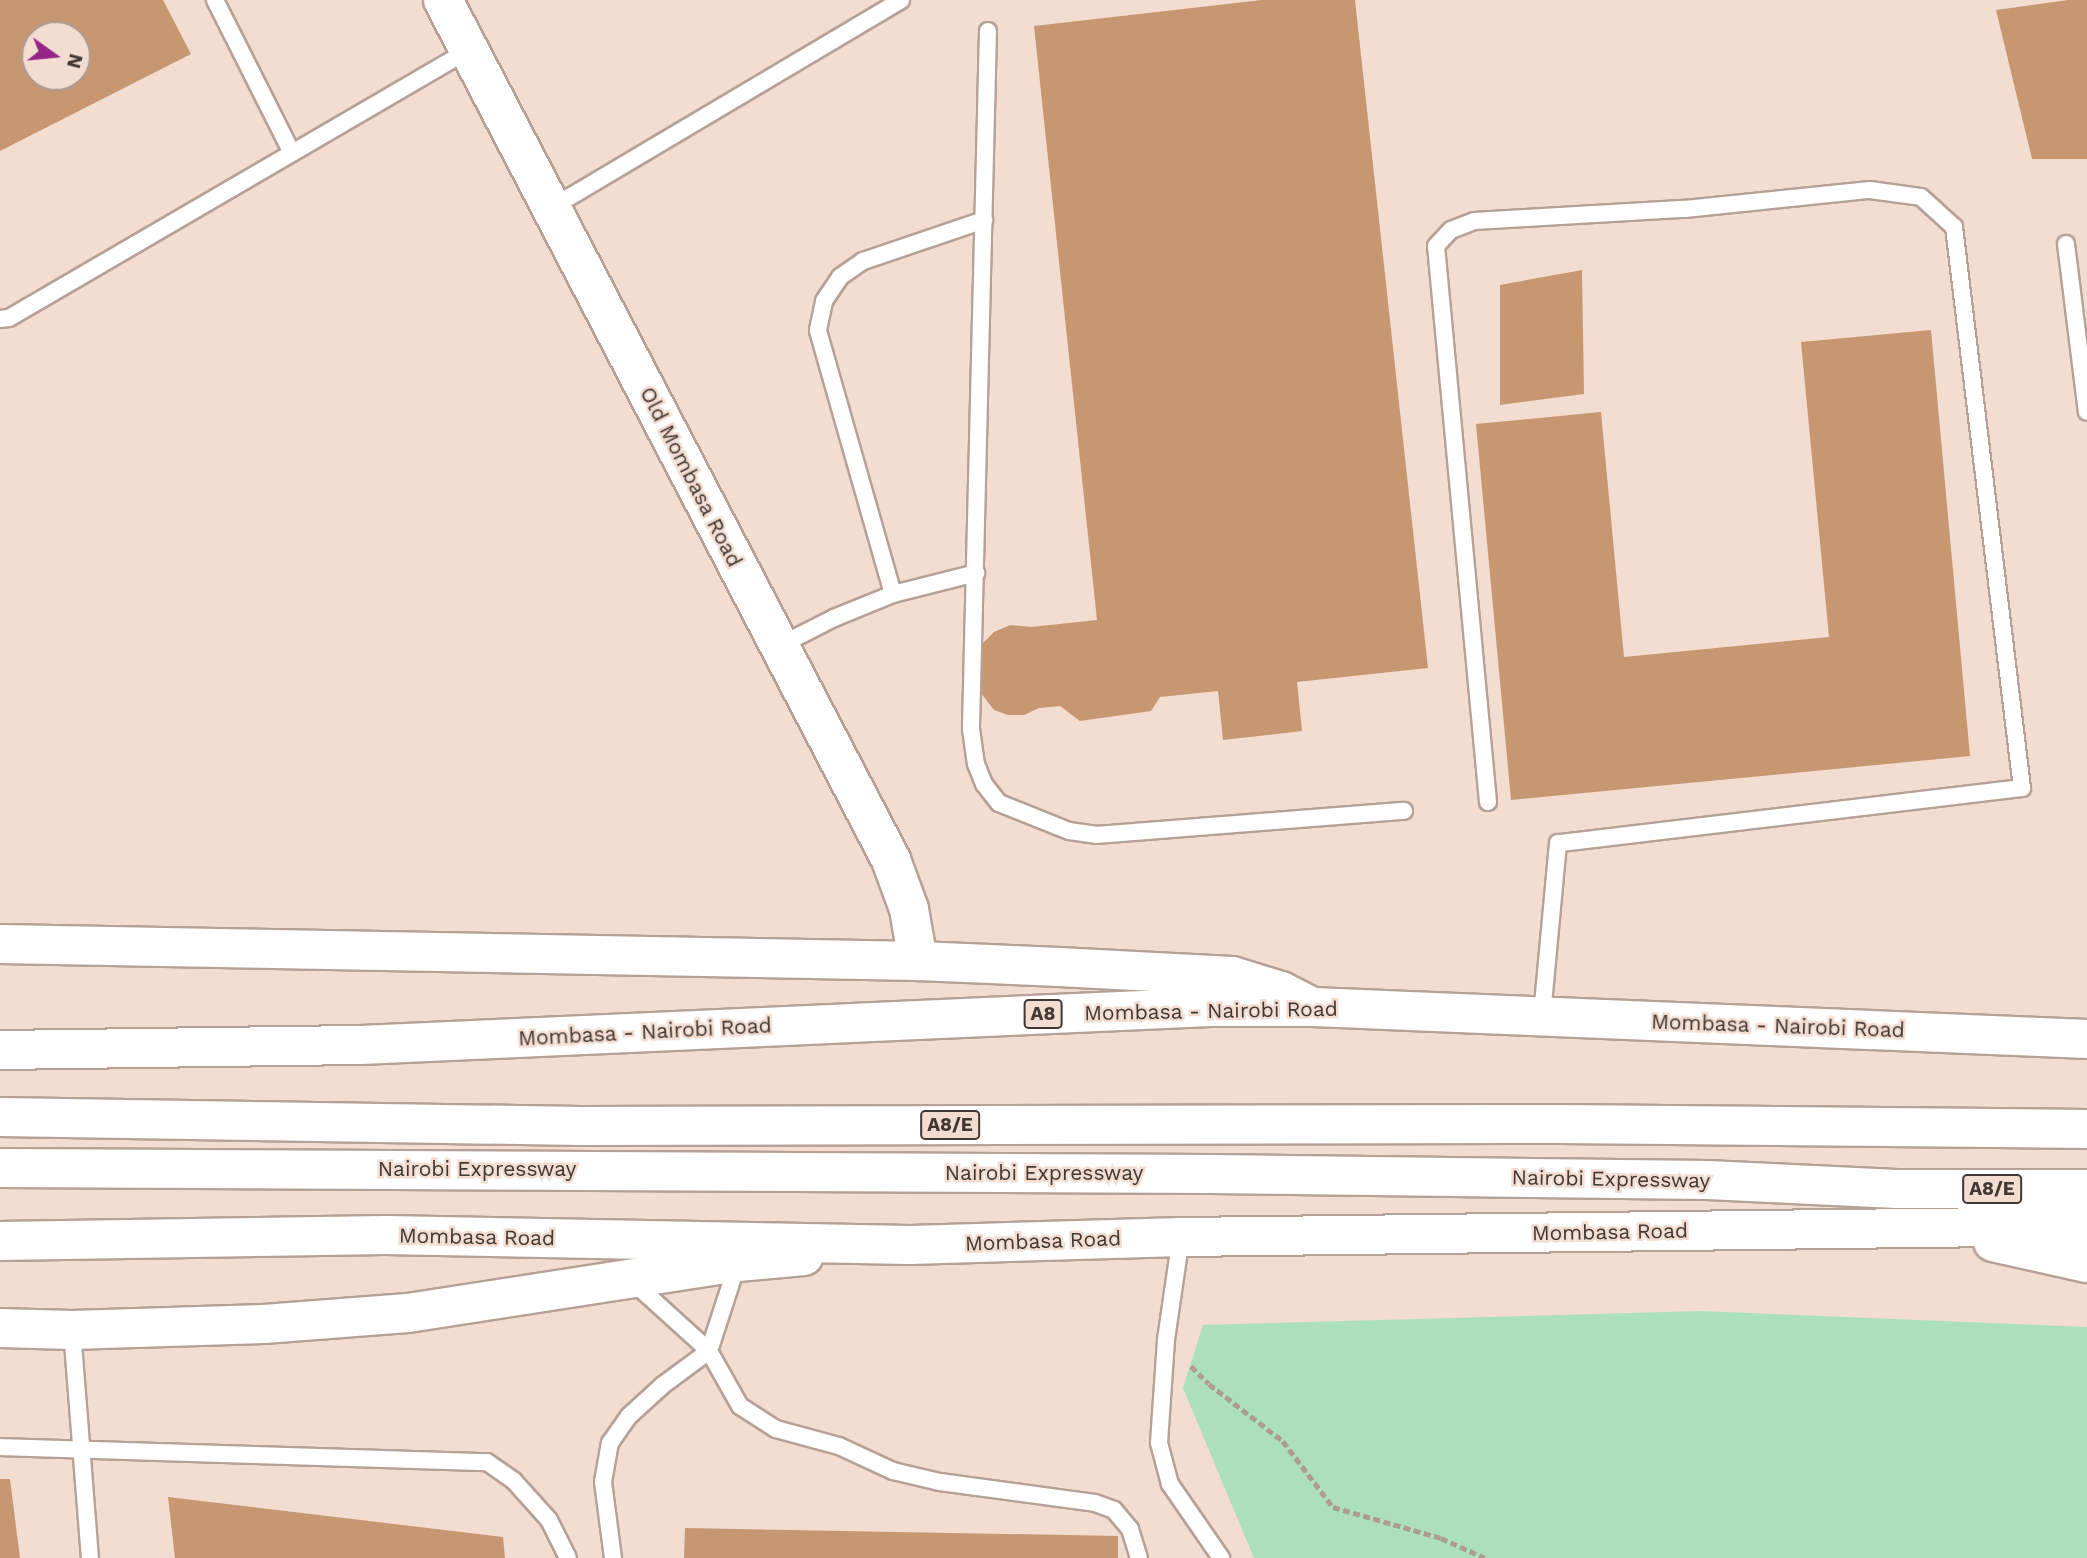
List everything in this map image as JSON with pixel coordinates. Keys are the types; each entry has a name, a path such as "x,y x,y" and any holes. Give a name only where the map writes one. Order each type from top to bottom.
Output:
{"main road":[{"name":"Old Mombasa Road","path":"443,0 891,860 909,909 918,961"},
{"path":"0,944 918,961 1232,976 1281,991 1312,1007"},
{"name":"Mombasa - Nairobi Road","path":"0,1050 361,1045 1210,1007 1312,1007 2087,1039"},
{"name":"Nairobi Expressway","path":"0,1117 581,1126 1560,1124 2087,1129"},
{"name":"Nairobi Expressway","path":"0,1168 1211,1174 1708,1180 1897,1189 2087,1189"},
{"name":"Mombasa Road","path":"0,1241 385,1235 910,1245 1181,1237 2087,1226"},
{"path":"1928,1227 2087,1263"},
{"path":"0,1328 72,1330 264,1324 408,1314 738,1262 910,1245"}],"lane":[{"path":"215,0 292,153"},
{"path":"551,208 901,0"},
{"path":"988,30 971,729 976,764 984,785 999,803 1069,831 1096,835 1404,811"},
{"path":"0,319 9,318 469,50"},
{"path":"1488,802 1436,246 1451,230 1474,221 1685,209 1870,190 1921,197 1954,227 2022,788 1558,843 1542,1017"},
{"path":"893,594 818,330 824,301 840,277 863,261 984,220"},
{"path":"2066,244 2087,411"},
{"path":"779,646 834,618 893,594 976,573"},
{"path":"1181,1237 1166,1340 1159,1443 1170,1484 1221,1558"},
{"path":"612,1558 603,1482 610,1443 629,1416 663,1385 709,1351 738,1262"},
{"path":"631,1280 709,1351 740,1406 776,1429 839,1446 893,1471 940,1482 1095,1503 1114,1510 1130,1529 1139,1558"},
{"path":"72,1330 90,1558"},
{"path":"0,1447 487,1462 514,1481 549,1520 568,1558"}],"path":[{"path":"1166,1340 1209,1384 1283,1441 1333,1507 1441,1538 1485,1558"}],"green space":[{"path":"1701,1311 2087,1327 2087,1558 1254,1558 1183,1388 1203,1325"}],"building":[{"path":"0,0 163,0 191,54 0,151"},
{"path":"1262,0 1355,0 1428,668 1297,682 1302,731 1223,740 1218,691 1160,697 1151,711 1080,721 1060,706 1039,708 1024,715 1008,715 994,710 977,688 975,658 982,644 994,632 1010,625 1031,627 1097,620 1034,26"},
{"path":"2087,0 2087,159 2032,159 1996,10"},
{"path":"1582,270 1584,394 1500,405 1500,285"},
{"path":"1931,330 1970,756 1511,800 1476,424 1601,412 1624,657 1829,637 1801,342"},
{"path":"0,1479 10,1479 20,1558 0,1558"},
{"path":"168,1497 503,1537 505,1558 175,1558"},
{"path":"685,1528 1118,1536 1118,1558 684,1558"}]}
